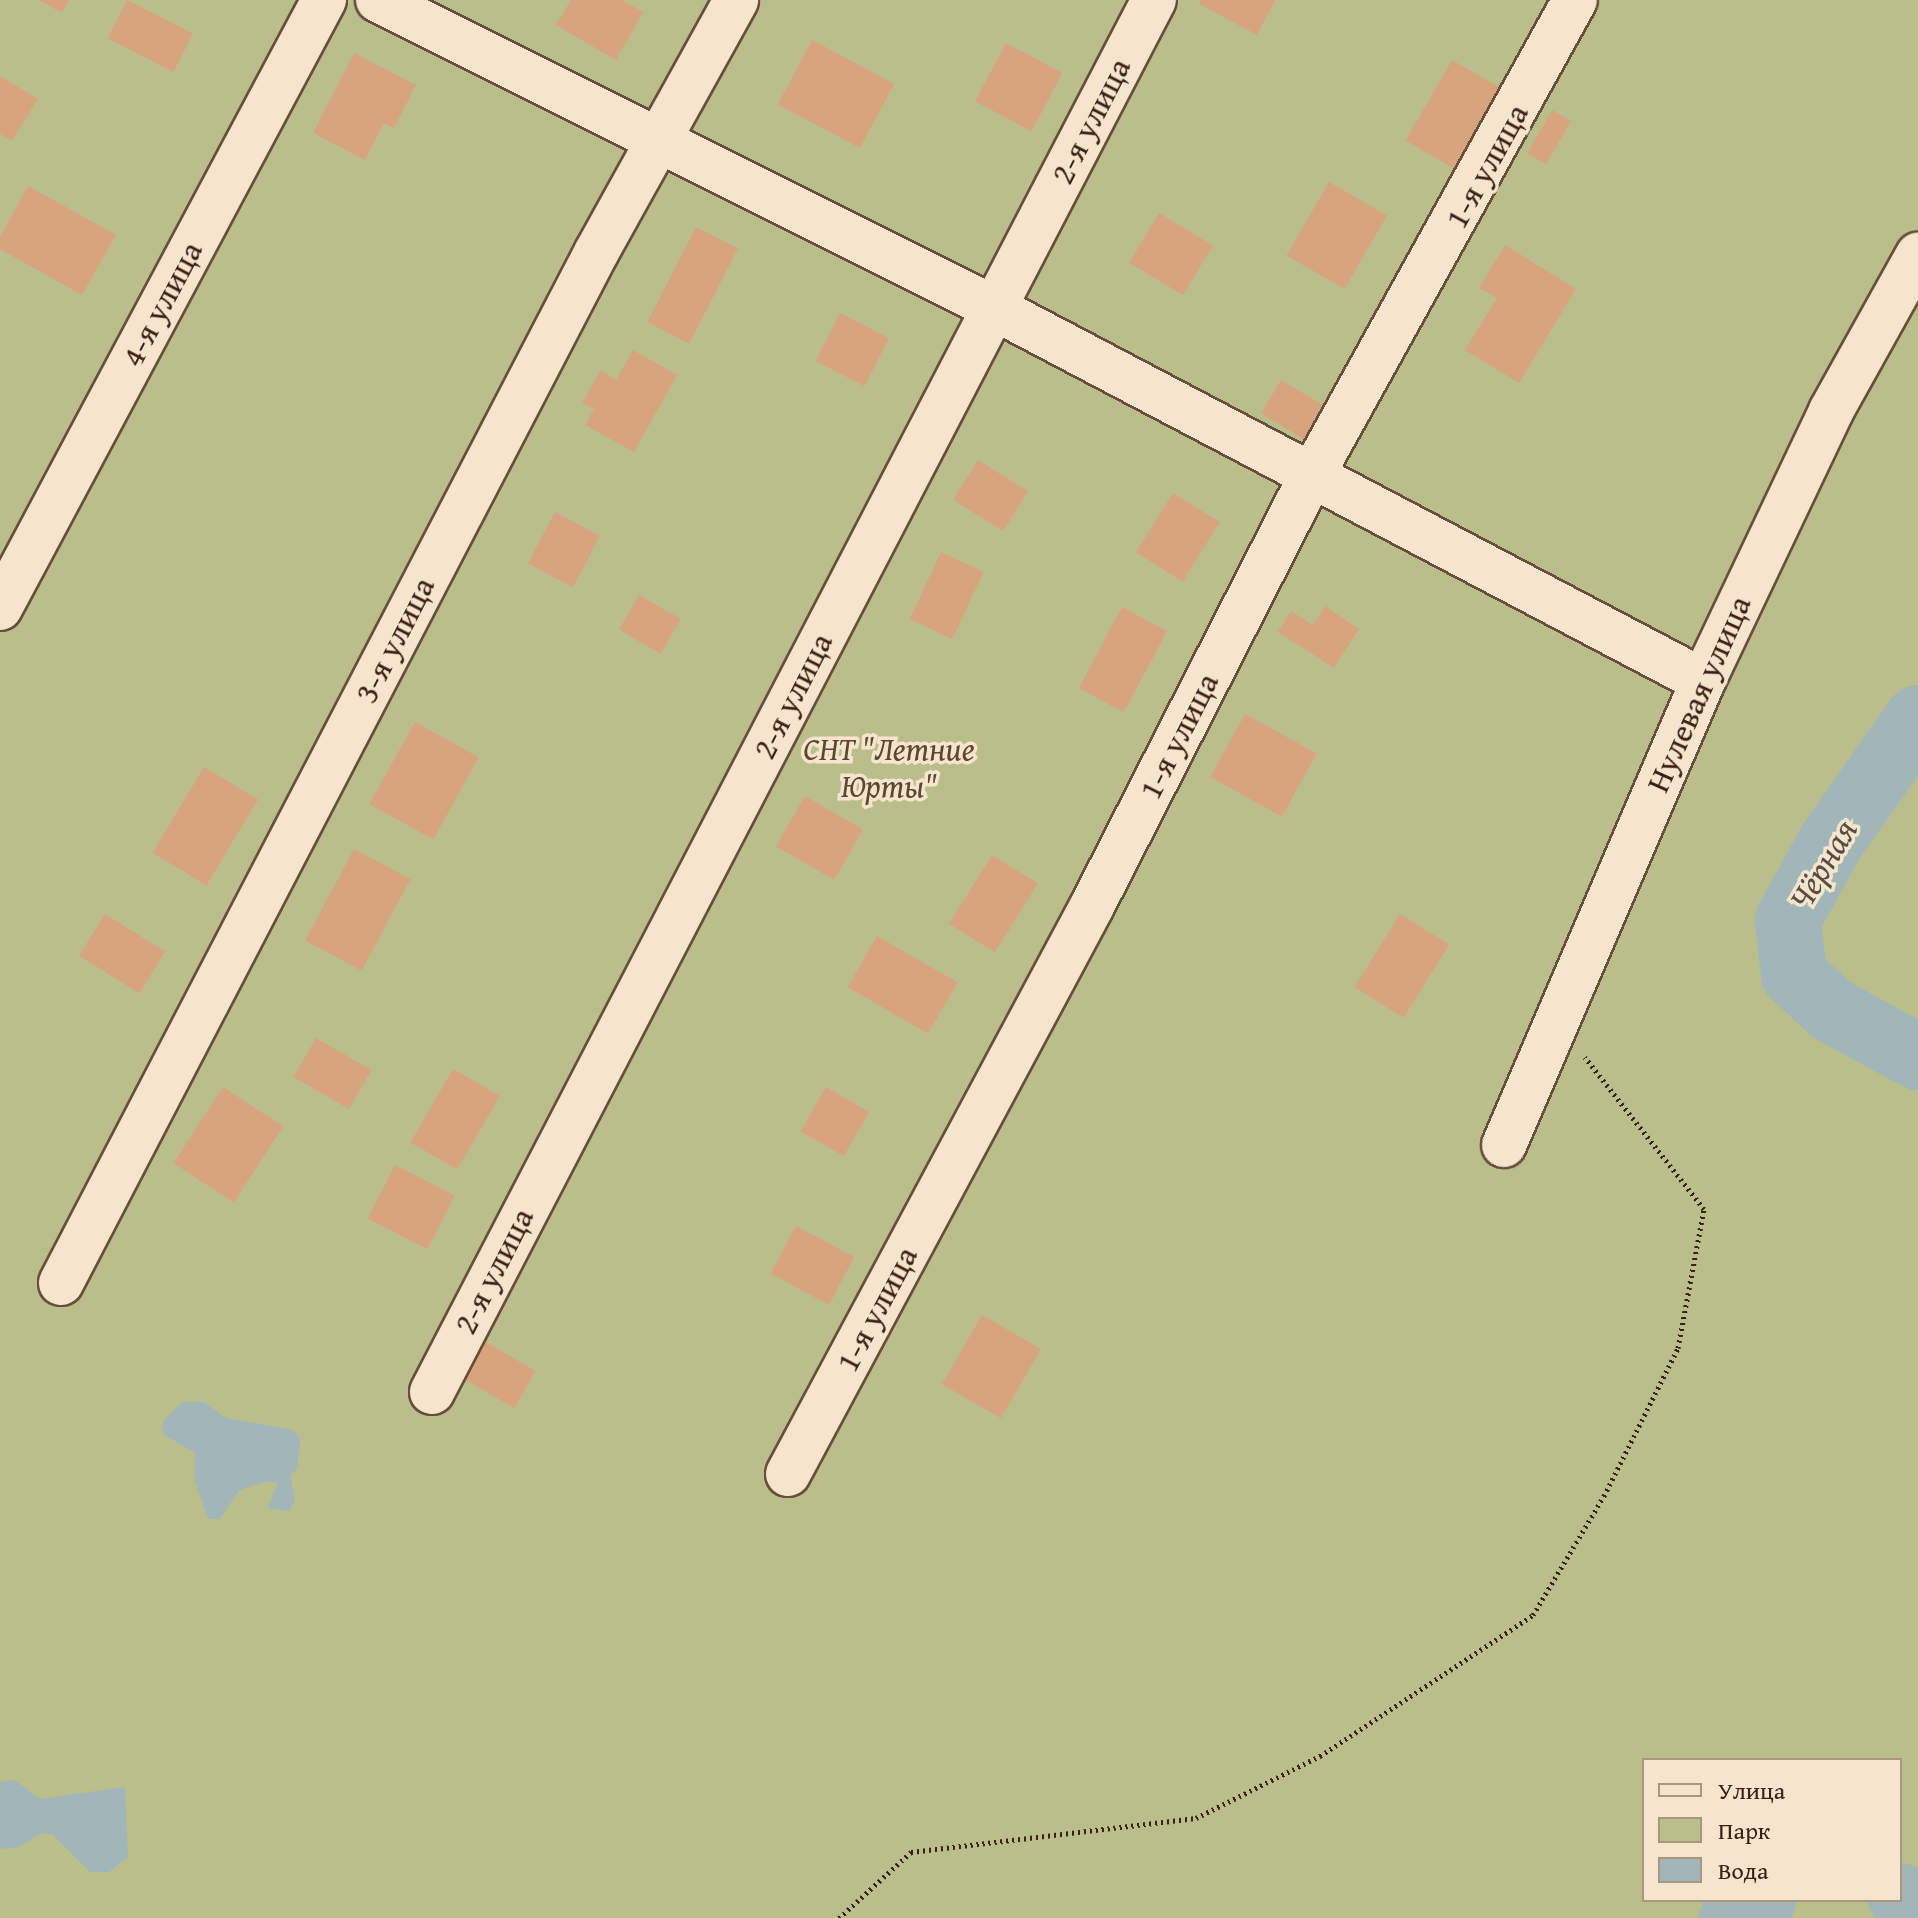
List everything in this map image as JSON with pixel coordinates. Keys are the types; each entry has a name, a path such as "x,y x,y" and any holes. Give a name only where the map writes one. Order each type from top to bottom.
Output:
{"street":[{"name":"4-я улица","path":"0,608 324,0"},
{"path":"378,0 658,143 994,308 1703,681"},
{"name":"3-я улица","path":"61,1283 581,281 736,0"},
{"name":"2-я улица","path":"432,1392 1154,0"},
{"name":"1-я улица","path":"788,1474 1092,906 1311,477 1575,0"},
{"name":"Нулевая улица","path":"1504,1145 1703,681 1831,411 1918,255"}],"path":[{"path":"839,1918 911,1852 1196,1818 1320,1756 1533,1615 1604,1496 1678,1348 1704,1209 1557,1022"}],"green space":[{"name":"СНТ \"Летние Юрты\"","path":"0,0 1918,0 1918,1918 0,1918"}],"water":[{"path":"182,1402 204,1402 226,1418 294,1430 300,1440 297,1469 290,1475 295,1501 289,1511 268,1508 278,1482 265,1482 239,1490 220,1519 208,1519 195,1481 195,1453 163,1434 163,1421"},
{"path":"14,1780 40,1799 125,1787 128,1857 109,1872 90,1872 52,1834 39,1834 20,1847 0,1849 0,1782"}],"building":[{"path":"39,0 69,0 62,13"},
{"path":"127,0 193,34 173,72 107,38"},
{"path":"571,0 622,0 643,12 616,60 556,25"},
{"path":"1201,0 1275,0 1257,35 1199,4"},
{"path":"812,40 894,84 860,148 778,104"},
{"path":"1006,43 1063,73 1032,131 975,101"},
{"path":"354,53 416,85 394,128 384,123 365,160 313,133"},
{"path":"1452,60 1500,88 1454,169 1406,141"},
{"path":"0,76 38,99 12,141 0,134"},
{"path":"1552,110 1571,121 1546,164 1527,153"},
{"path":"1329,182 1387,216 1345,289 1286,256"},
{"path":"28,186 116,235 82,295 0,249 0,237"},
{"path":"1159,213 1213,245 1183,295 1129,263"},
{"path":"696,227 738,248 689,344 647,322"},
{"path":"1505,245 1576,289 1519,383 1465,350 1497,298 1479,288"},
{"path":"840,313 889,338 864,386 815,361"},
{"path":"633,350 677,375 634,452 585,425 594,409 582,403 601,370 616,380"},
{"path":"1281,380 1330,409 1310,443 1261,413"},
{"path":"978,460 1028,491 1003,531 953,500"},
{"path":"1173,493 1220,522 1183,582 1136,552"},
{"path":"555,512 600,536 573,587 528,563"},
{"path":"941,552 984,572 952,639 910,619"},
{"path":"639,595 681,619 661,654 619,630"},
{"path":"1325,606 1359,629 1334,668 1278,632 1291,611 1313,625"},
{"path":"1122,607 1167,631 1124,712 1079,688"},
{"path":"1245,714 1317,754 1282,817 1210,777"},
{"path":"415,722 479,757 433,840 369,804"},
{"path":"204,767 258,799 206,885 152,853"},
{"path":"805,796 863,830 834,880 776,846"},
{"path":"354,849 411,879 362,971 305,941"},
{"path":"992,855 1038,884 995,952 949,924"},
{"path":"105,914 165,952 139,993 79,956"},
{"path":"1400,914 1449,945 1404,1018 1354,987"},
{"path":"877,936 958,982 928,1034 848,987"},
{"path":"316,1038 371,1070 349,1109 294,1077"},
{"path":"453,1069 500,1096 457,1170 410,1143"},
{"path":"223,1087 283,1126 234,1203 173,1163"},
{"path":"826,1087 869,1112 844,1156 800,1131"},
{"path":"395,1165 455,1195 427,1249 368,1218"},
{"path":"796,1226 854,1257 829,1305 771,1274"},
{"path":"982,1315 1041,1349 1001,1418 942,1384"},
{"path":"482,1340 536,1371 514,1408 460,1377"}],"waterway":[{"name":"Чёрная","path":"1918,718 1831,842 1788,920 1794,975 1832,1010 1918,1057"},
{"name":"Чёрная","path":"1902,1898 1918,1916"},
{"name":"Чёрная","path":"1732,1918 1760,1902"}]}
